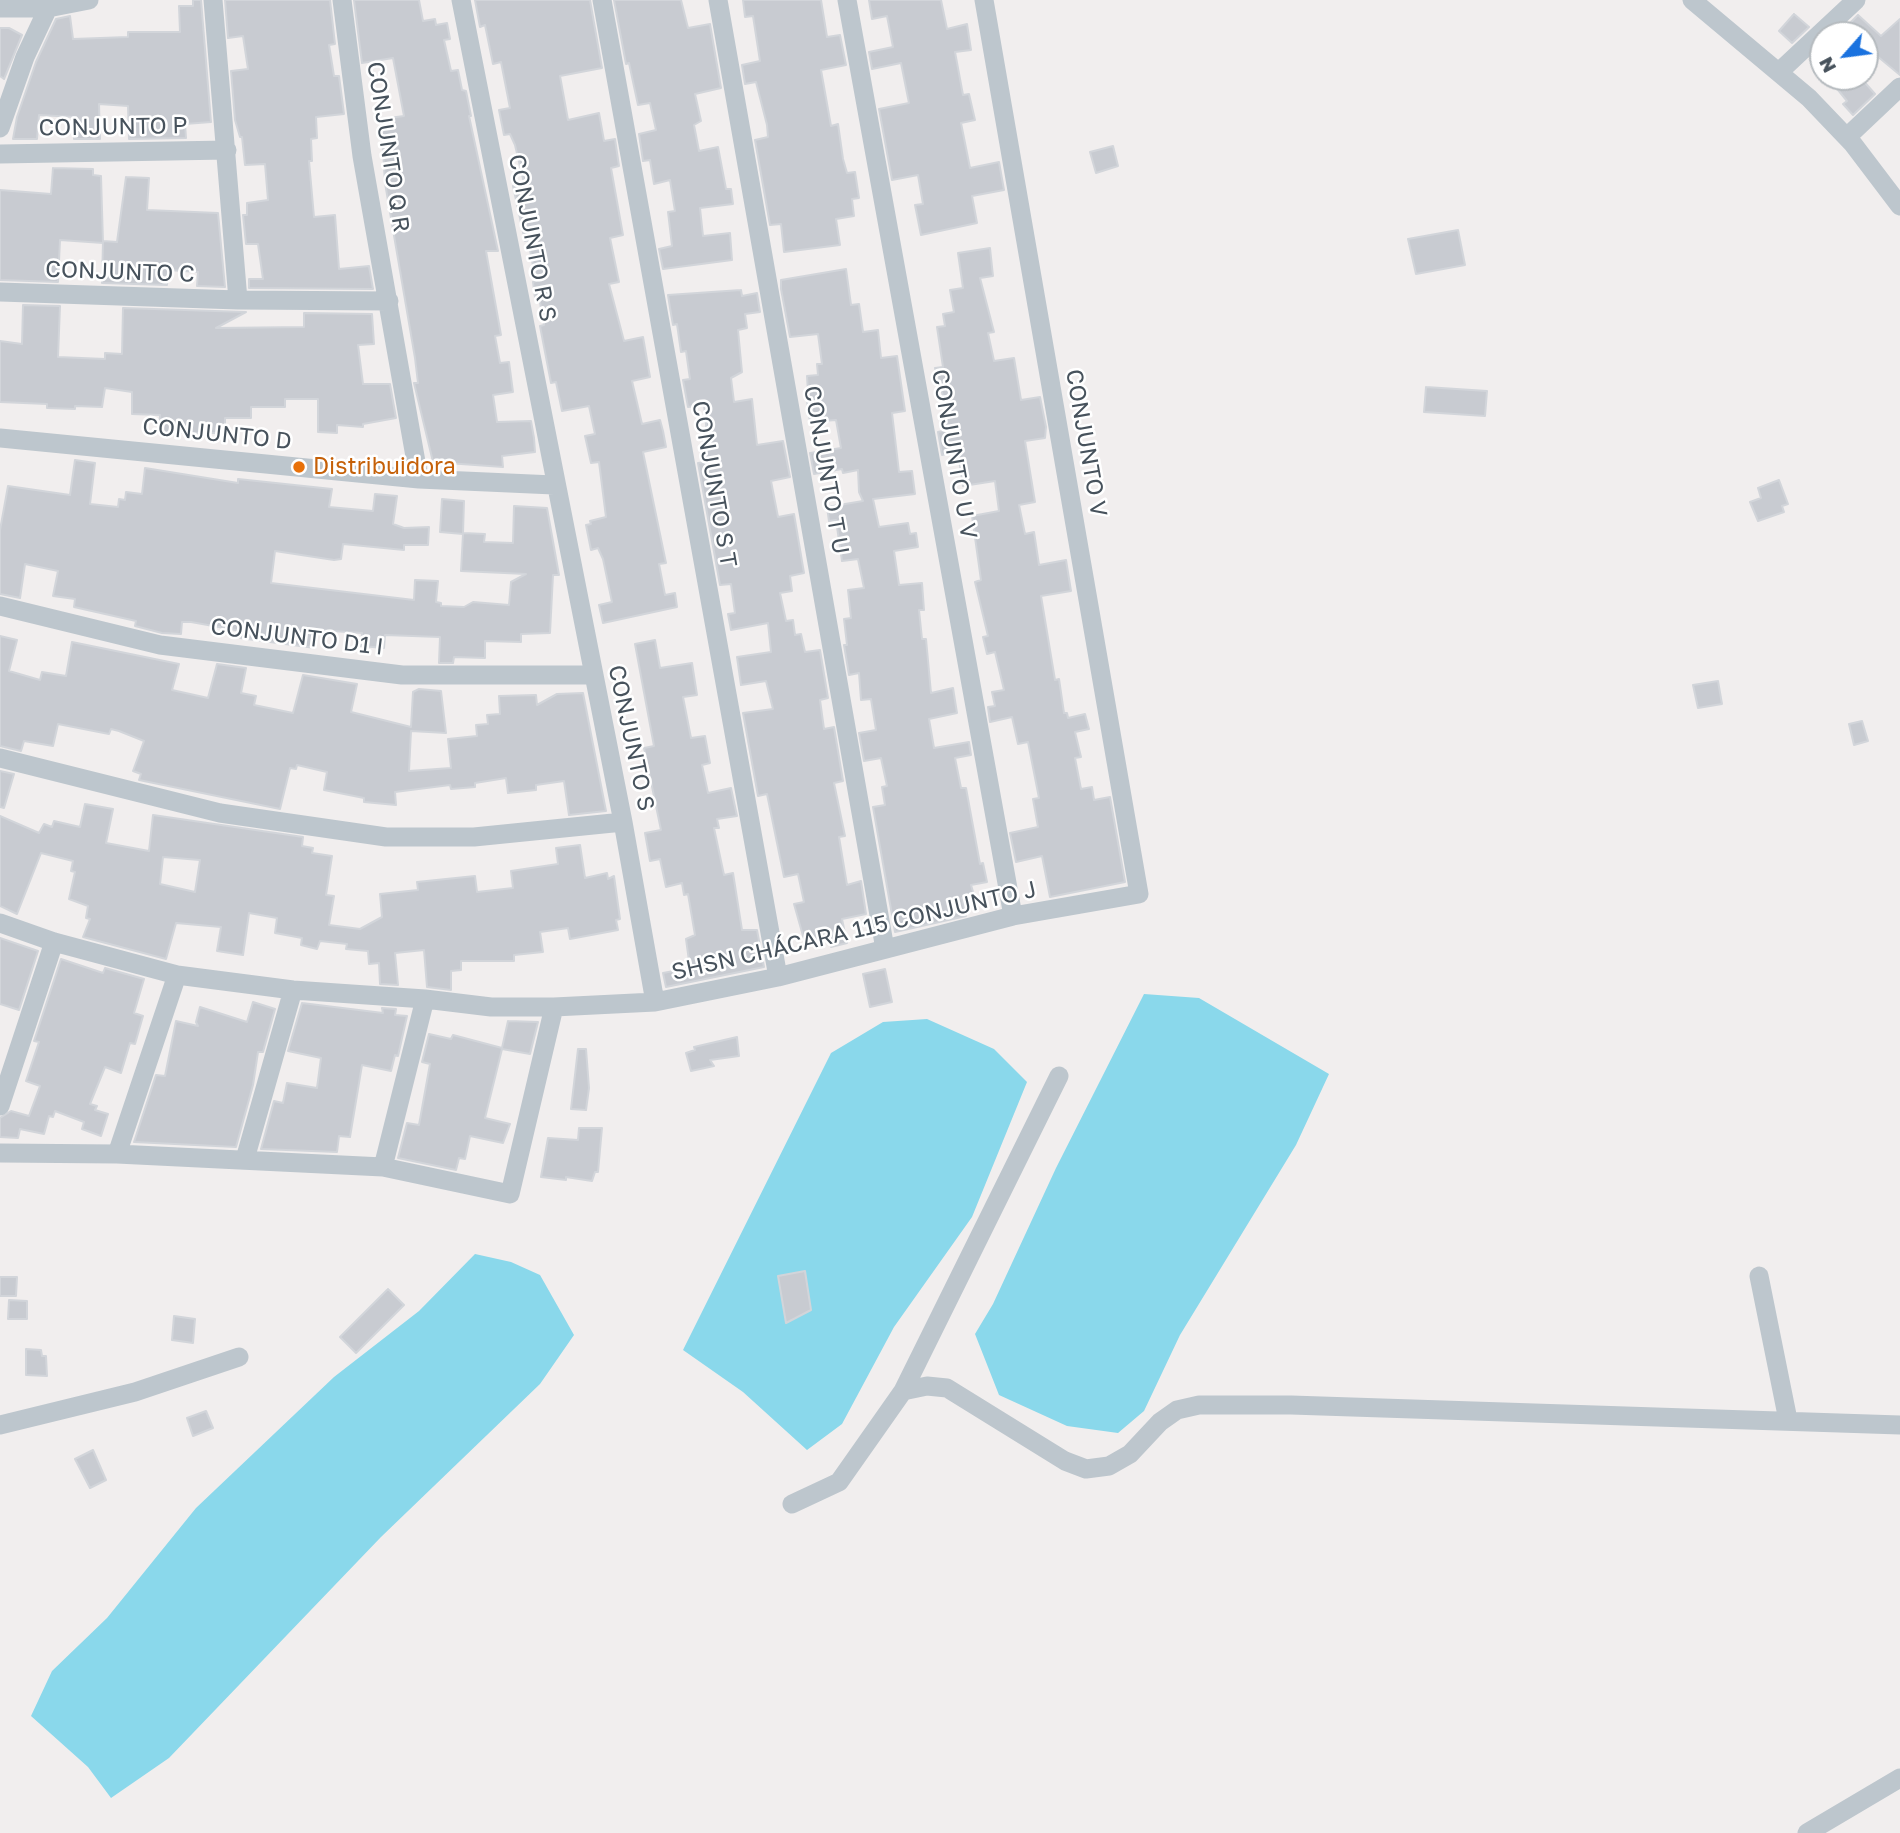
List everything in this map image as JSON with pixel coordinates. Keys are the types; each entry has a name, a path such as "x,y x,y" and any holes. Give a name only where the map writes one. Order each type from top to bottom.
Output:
{"street":[{"path":"0,8 48,8 89,0"},
{"path":"212,0 238,300"},
{"name":"CONJUNTO Q R","path":"342,0 362,156 419,479"},
{"name":"CONJUNTO R S","path":"461,0 554,485"},
{"name":"CONJUNTO S T","path":"602,0 778,977"},
{"name":"CONJUNTO T U","path":"718,0 885,949"},
{"name":"CONJUNTO U V","path":"847,0 1013,916"},
{"name":"CONJUNTO V","path":"984,0 1139,894"},
{"path":"1692,0 1779,72 1847,137 1900,206"},
{"path":"1779,72 1856,0"},
{"path":"0,128 25,57 48,8"},
{"path":"1847,137 1900,87"},
{"name":"CONJUNTO P","path":"0,154 227,149"},
{"name":"CONJUNTO C","path":"0,292 238,300 389,301"},
{"name":"CONJUNTO D","path":"0,438 419,479 554,485"},
{"name":"CONJUNTO S","path":"554,485 623,822 655,1002"},
{"name":"CONJUNTO D1 I","path":"0,606 160,645 402,676 593,675"},
{"path":"0,758 220,813 386,837 474,836 623,822"},
{"name":"SHSN CHÁCARA 115 CONJUNTO J","path":"0,923 54,942 177,975 293,990 425,999 491,1007 554,1007 655,1002 778,977 1013,916 1139,894"},
{"path":"0,1106 54,942"},
{"path":"117,1154 177,975"},
{"path":"245,1159 293,990"},
{"path":"383,1167 425,999"},
{"path":"0,1153 117,1154 383,1167 510,1194 554,1007"},
{"path":"792,1504 839,1482 903,1391 1059,1076"},
{"path":"1759,1276 1788,1420"},
{"path":"0,1425 135,1392 239,1357"},
{"path":"903,1391 927,1386 947,1388 1046,1450 1086,1469 1109,1466 1129,1454 1147,1439 1160,1422 1177,1410 1199,1405 1291,1405 1900,1424"},
{"path":"1807,1833 1900,1777"}],"water":[{"path":"1144,994 1199,998 1329,1074 1296,1145 1180,1335 1144,1411 1118,1433 1067,1426 999,1395 975,1334 993,1304 1056,1168"},
{"path":"927,1019 994,1049 1027,1082 972,1217 894,1327 842,1424 807,1450 743,1392 683,1350 831,1053 883,1022"},
{"path":"475,1254 511,1262 540,1275 574,1335 540,1384 381,1537 169,1758 111,1798 88,1767 31,1716 52,1671 107,1618 196,1508 334,1377 419,1311"}],"building":[{"path":"193,0 201,0 211,122 185,124 186,138 129,139 128,106 99,104 100,139 74,139 74,117 39,115 37,139 13,139 17,117 36,62 56,19 70,16 73,39 128,37 128,32 180,32 179,6 193,6"},
{"path":"225,0 330,0 335,44 329,45 334,76 339,76 344,114 316,117 317,138 311,139 312,161 309,161 314,217 335,215 339,269 369,266 373,289 249,288 249,279 263,279 258,244 246,244 243,215 247,215 247,203 268,200 265,164 245,165 242,137 235,120 231,71 248,69 243,36 228,38"},
{"path":"354,0 419,0 423,21 435,19 436,25 447,23 450,39 444,40 451,71 458,70 462,90 466,91 498,251 486,251 501,335 495,336 500,363 509,362 513,392 493,395 497,422 531,421 534,438 535,452 502,456 503,467 433,462 414,383 418,383 415,358 385,183 381,119 404,116 393,58 362,63"},
{"path":"475,0 590,0 602,68 560,76 568,120 599,113 604,141 615,139 619,166 611,168 623,235 610,238 619,282 609,284 624,341 643,337 650,377 632,381 642,424 660,420 663,431 666,447 643,452 666,563 659,564 665,595 675,593 677,607 603,623 599,605 612,602 603,559 598,548 591,550 586,525 591,524 590,521 606,517 599,462 591,463 585,436 595,434 589,406 562,411 556,382 551,383 540,326 544,325 539,297 535,298 533,282 536,281 513,186 524,183 515,145 510,134 504,135 499,110 510,108 501,62 493,64 485,25 480,27"},
{"path":"614,0 681,0 688,28 710,24 721,88 695,94 701,121 694,125 699,151 718,147 726,189 731,189 733,204 700,208 703,236 730,233 732,260 663,269 659,249 672,246 668,212 675,211 670,180 654,184 650,160 643,161 639,134 656,130 650,103 638,105 629,63 626,64"},
{"path":"743,0 821,0 827,37 840,35 846,65 821,70 831,126 838,124 843,159 847,173 855,172 859,198 852,199 854,216 836,219 840,245 784,252 781,224 770,225 755,140 768,137 767,125 756,82 745,84 742,65 760,61 753,16 745,17"},
{"path":"869,0 941,0 947,29 967,24 971,50 955,52 963,95 969,94 975,120 961,123 970,168 999,162 1004,190 972,196 977,223 921,235 915,205 923,204 918,175 892,180 879,109 909,103 901,63 872,69 869,52 893,47 887,16 872,19"},
{"path":"1794,14 1809,27 1792,43 1779,31"},
{"path":"1858,15 1865,21 1852,21"},
{"path":"1900,19 1900,75 1879,58 1879,34 1881,36"},
{"path":"0,28 9,28 22,35 4,79 0,76"},
{"path":"1839,91 1872,91 1875,94 1853,115 1843,104 1847,101"},
{"path":"1113,146 1118,166 1096,173 1090,152"},
{"path":"53,168 93,169 93,175 101,176 103,243 60,240 58,282 0,280 0,190 51,194"},
{"path":"126,177 149,178 147,210 218,213 225,287 197,286 198,272 168,270 167,285 102,283 103,241 117,242"},
{"path":"1458,230 1465,265 1416,274 1408,239"},
{"path":"990,248 993,276 980,278 994,332 988,333 994,361 1014,358 1021,400 1040,397 1046,427 1045,438 1025,441 1035,502 1019,505 1025,534 1034,532 1039,565 1066,560 1071,591 1041,596 1055,680 1059,679 1064,713 1067,713 1068,718 1085,714 1089,729 1075,732 1081,757 1075,758 1081,789 1092,787 1094,800 1110,797 1125,882 1050,897 1042,856 1016,862 1010,833 1038,827 1033,799 1039,798 1028,742 1018,744 1012,717 990,722 988,707 995,706 992,692 1004,690 995,652 987,654 983,637 988,636 975,582 981,580 972,516 999,511 995,481 963,486 958,452 942,455 938,432 947,430 943,396 935,368 943,367 937,327 945,326 943,314 954,312 950,290 963,288 958,253"},
{"path":"846,269 851,305 859,304 863,332 878,330 881,358 897,356 905,411 892,413 899,472 912,471 915,494 873,499 879,527 908,523 910,534 916,533 918,547 894,551 899,585 922,583 924,610 919,610 922,639 926,639 931,693 953,688 957,713 929,719 934,748 969,742 971,755 955,758 961,788 966,788 980,864 983,863 987,882 971,885 974,895 962,898 966,916 895,932 873,807 885,805 882,787 887,786 881,758 864,761 859,733 876,730 871,699 861,700 859,673 849,675 844,645 847,645 844,619 851,618 848,590 864,588 858,559 842,561 836,520 829,521 827,507 863,501 859,492 858,470 843,473 842,469 814,474 810,453 841,448 836,420 810,422 806,393 807,376 818,375 817,364 822,364 818,334 790,337 781,289 781,280"},
{"path":"741,290 742,296 757,293 760,312 745,314 747,328 738,330 742,372 731,378 734,402 752,399 757,445 783,441 790,477 771,481 778,517 794,514 804,573 790,576 792,591 780,593 786,621 793,620 795,635 801,634 805,652 820,650 828,698 820,700 824,729 834,727 843,781 834,783 845,836 839,837 847,885 861,881 866,914 842,919 847,943 831,947 829,939 805,943 794,904 804,902 798,874 784,877 767,794 758,796 743,713 773,709 766,681 741,685 737,657 771,652 768,623 731,630 728,614 735,613 731,584 720,585 698,463 706,462 702,434 707,434 704,405 688,407 683,380 690,379 686,351 681,352 677,324 673,325 668,295"},
{"path":"23,305 60,306 58,357 105,359 105,353 122,354 123,308 246,312 216,328 304,327 304,313 372,314 374,344 358,345 363,384 390,384 396,418 363,424 363,427 337,425 337,433 318,432 318,399 285,399 285,407 251,407 251,418 225,418 225,433 159,433 160,415 132,414 132,392 105,388 102,407 47,408 47,404 0,402 0,341 22,344"},
{"path":"1426,387 1487,391 1485,416 1424,412"},
{"path":"75,460 95,463 90,504 118,507 119,499 125,500 126,492 142,494 145,468 238,483 238,479 332,489 329,507 373,511 375,494 397,496 393,524 404,528 429,527 428,545 404,545 404,550 343,544 341,559 334,560 275,551 271,583 414,600 415,580 438,581 436,602 441,603 441,606 464,607 473,602 509,605 511,582 526,574 461,571 463,534 440,532 442,499 464,501 463,533 485,534 484,542 513,543 514,506 547,508 559,575 553,575 550,633 521,634 521,642 485,641 485,658 454,657 453,663 439,663 440,637 385,635 384,648 361,646 362,633 318,630 315,648 240,638 241,631 191,622 182,622 181,634 162,633 135,626 136,621 74,607 75,599 53,596 58,571 25,564 20,598 0,594 0,530 8,486 70,495"},
{"path":"1779,480 1788,504 1782,506 1784,512 1758,521 1750,502 1761,498 1758,488"},
{"path":"0,636 17,640 9,671 40,680 42,672 66,676 72,642 179,664 172,690 208,698 217,664 246,668 241,693 256,696 254,705 293,713 303,675 357,684 351,712 411,727 413,692 419,689 441,691 446,733 411,731 409,771 451,768 448,739 477,736 476,725 488,724 487,715 500,714 499,696 536,695 537,705 557,694 583,693 606,811 569,815 564,781 536,785 536,790 508,793 506,778 475,783 475,787 451,789 450,785 395,792 396,805 364,802 364,798 324,790 327,772 297,765 296,769 290,768 280,809 139,780 141,774 133,771 144,741 111,729 109,734 58,724 53,746 24,741 21,751 0,746"},
{"path":"655,640 660,668 692,663 697,695 683,697 691,738 705,736 710,763 702,765 708,793 731,788 737,816 717,819 719,828 714,828 724,875 733,873 742,930 757,930 764,967 666,987 663,973 690,968 686,939 695,935 688,894 684,895 682,883 666,887 660,859 650,861 645,833 661,830 644,748 654,746 635,644"},
{"path":"1718,681 1722,704 1698,708 1693,685"},
{"path":"1862,721 1868,741 1854,745 1849,724"},
{"path":"0,771 14,774 4,808 0,807"},
{"path":"85,804 113,809 106,843 149,851 153,815 303,837 302,846 313,848 312,853 332,856 326,895 334,896 329,925 360,929 382,917 380,894 418,890 417,882 475,876 477,892 513,888 511,871 558,864 556,848 580,845 585,878 607,873 608,879 614,876 620,919 616,920 618,930 570,939 568,928 540,932 543,952 514,955 514,961 461,961 461,970 451,971 451,990 427,987 424,950 395,953 398,985 380,984 379,963 369,964 368,951 346,949 347,944 320,941 317,949 301,945 302,938 275,933 277,918 249,913 243,955 217,951 221,927 176,923 166,959 83,937 90,919 86,918 88,906 69,899 75,872 71,871 73,861 41,853 17,914 0,906 0,816 39,833 44,824 52,827 54,821 80,827","holes":["163,857 200,860 195,892 160,884"]},
{"path":"0,938 38,951 19,1010 0,1004"},
{"path":"61,959 103,973 105,968 144,979 134,1013 143,1016 135,1044 130,1043 121,1073 105,1067 90,1104 97,1106 95,1110 108,1114 101,1136 82,1129 84,1122 55,1111 53,1117 49,1116 44,1134 20,1129 18,1138 0,1137 0,1118 11,1111 29,1116 40,1086 26,1081 39,1042 34,1041"},
{"path":"885,969 892,1002 870,1007 863,974"},
{"path":"253,1002 275,1009 263,1052 258,1052 253,1085 236,1147 134,1142 156,1075 165,1076 176,1021 198,1026 196,1022 200,1007 247,1022"},
{"path":"302,1003 383,1013 382,1008 396,1009 395,1015 407,1016 398,1056 395,1055 391,1071 362,1065 350,1137 339,1136 337,1152 261,1149 274,1101 283,1103 287,1083 317,1088 321,1058 288,1051"},
{"path":"508,1021 538,1022 530,1054 502,1049 485,1118 510,1124 503,1143 470,1136 465,1159 459,1158 456,1170 398,1158 407,1123 419,1125 430,1064 422,1062 429,1034 451,1039 453,1035 502,1048"},
{"path":"737,1037 739,1056 710,1060 714,1066 691,1071 686,1053 695,1050 694,1047"},
{"path":"578,1049 586,1049 589,1088 586,1110 571,1109"},
{"path":"579,1128 602,1128 598,1172 595,1172 592,1181 541,1177 548,1138 578,1140"},
{"path":"805,1271 811,1310 786,1323 778,1276"},
{"path":"0,1277 17,1277 16,1296 0,1296"},
{"path":"388,1289 404,1305 356,1353 340,1337"},
{"path":"9,1300 27,1301 27,1319 8,1319"},
{"path":"174,1316 195,1319 193,1343 172,1340"},
{"path":"26,1349 41,1350 42,1356 46,1356 47,1376 26,1375"},
{"path":"206,1411 213,1428 193,1436 187,1418"},
{"path":"93,1450 106,1480 90,1488 75,1459"}],"place":[{"name":"Distribuidora","path":"299,467"}]}
